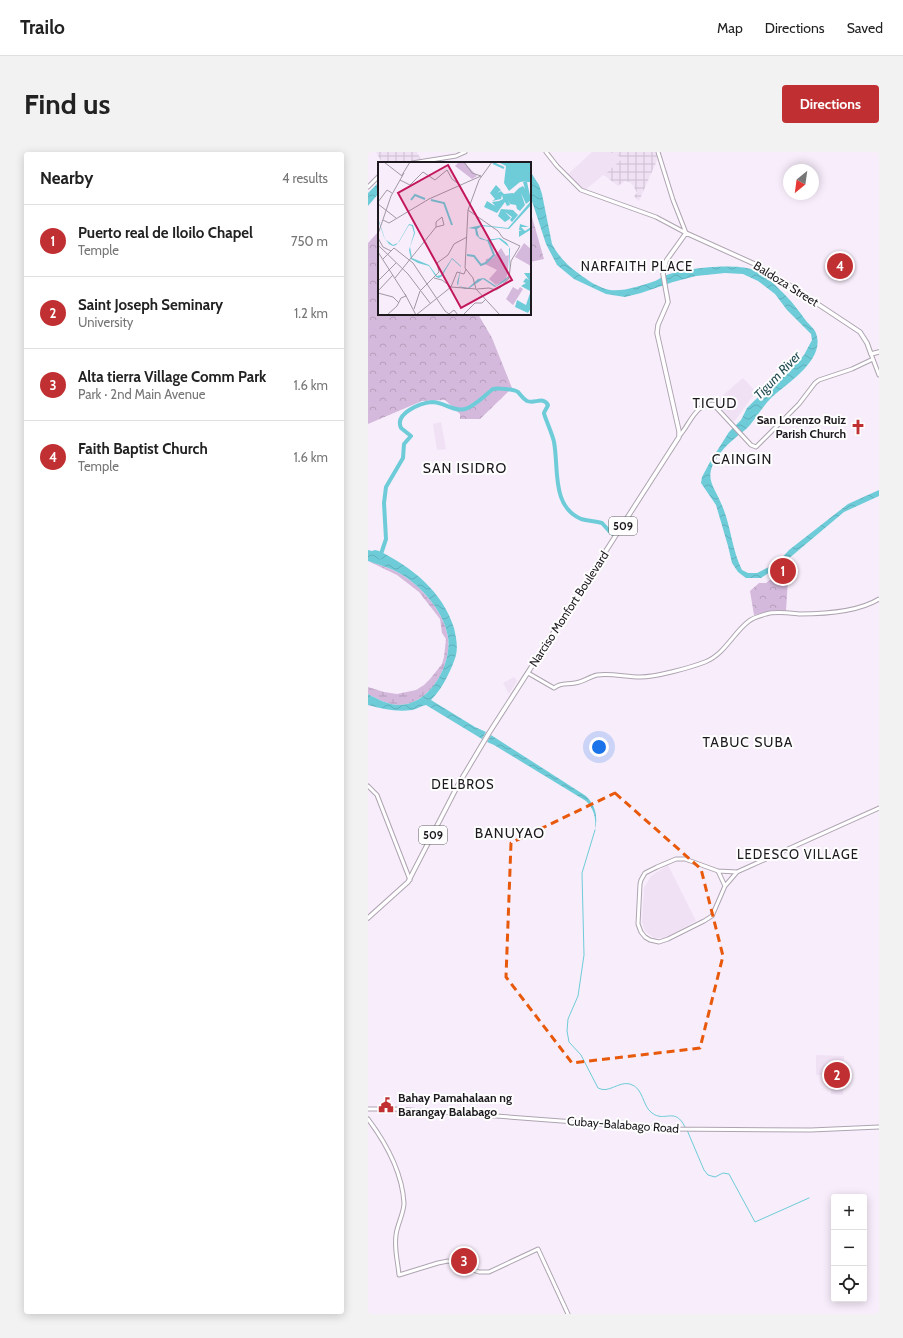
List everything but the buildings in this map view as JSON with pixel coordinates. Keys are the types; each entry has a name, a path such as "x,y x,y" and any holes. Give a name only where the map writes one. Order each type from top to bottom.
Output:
{"main road":[{"path":"680,435 657,333 658,325 668,300 663,274 666,261 686,233"},
{"name":"Baldoza Street","path":"686,233 759,266 821,306 860,332 867,343 871,354"},
{"path":"871,354 879,352"},
{"name":"Narciso Monfort Boulevard","path":"368,918 410,880 472,761 680,435"}],"street":[{"path":"418,162 456,156 465,152"},
{"path":"546,152 557,166 581,190 656,217 686,233"},
{"path":"658,152 686,233"},
{"path":"368,186 378,177"},
{"path":"678,229 683,225"},
{"path":"871,354 879,375"},
{"path":"680,435 693,416 705,405 713,404 751,445 756,447 799,404 815,383 819,380 852,369 873,359"},
{"path":"528,673 554,688 565,683 574,684 587,678 599,675 640,677 659,674 689,667 712,658 719,653 744,626 755,617 768,613 811,614 837,612 869,604 879,598"},
{"path":"368,786 376,795 410,880"},
{"path":"737,872 718,871 685,859 676,859 657,867 643,876 640,884 638,924 641,932 645,937 654,942 668,939 703,922 712,916 725,886 737,872 879,808"},
{"path":"718,871 725,886"},
{"name":"Cubay-Balabago Road","path":"368,1109 394,1109 688,1129 817,1130 879,1127"},
{"path":"368,1119 384,1141 396,1167 401,1186 404,1206 396,1235 399,1275 448,1261 479,1272 489,1272 538,1249 568,1314"}],"highlighted area":[{"path":"615,793 701,869 723,956 700,1048 572,1063 506,977 511,843"}],"shaded area":[{"path":"376,152 417,152 421,160 413,162 381,162"},
{"path":"592,152 610,152 624,158 585,190 567,175"},
{"path":"610,152 655,152 658,158 639,201 634,196 637,193 633,185 629,182 625,181 618,186 604,175 623,158"},
{"path":"743,378 755,391 755,393 734,422 715,402"},
{"path":"441,422 446,449 437,450 433,424"},
{"path":"514,677 517,681 509,694 503,683"},
{"path":"668,865 696,921 665,938 654,938 645,931 642,922 644,888 651,876"},
{"path":"816,1055 844,1056 843,1095 831,1094 831,1075 816,1075"}],"green space":[{"path":"531,214 544,259 531,262"},
{"path":"378,232 378,315 479,315 492,338 512,388 480,419 460,419 460,414 445,400 422,401 368,424 368,243"},
{"path":"368,561 401,574 419,588 428,597 441,617 448,637 446,659 437,682 420,698 410,703 399,705 383,701 368,694 368,687 397,694 416,690 430,679 442,664 446,639 442,633 440,619 419,592 397,575"},
{"path":"781,571 788,579 786,611 767,612 754,615 750,591 759,583 766,583"}],"water":[{"path":"531,173 539,185 542,194 552,244 557,253 574,270 593,283 610,290 621,290 650,283 662,277 681,271 706,267 743,267 751,269 770,280 815,331 818,341 812,360 797,377 769,400 748,427 724,449 717,457 711,470 711,482 724,509 735,553 742,570 748,573 757,573 777,563 789,550 848,504 879,490 879,496 844,512 781,565 761,578 746,578 738,572 732,563 716,505 701,483 702,477 729,432 741,420 747,408 765,391 771,389 804,355 812,340 811,334 787,310 775,294 758,281 743,274 725,273 696,276 625,297 606,294 574,279 557,265 546,244 531,198"},
{"path":"378,183 378,194 368,206 368,193"},
{"path":"368,550 379,551 403,565 425,582 442,603 454,628 457,652 446,679 431,700 475,727 486,732 482,739 426,705 412,710 400,711 368,705 368,694 391,704 399,705 410,703 429,691 437,682 442,671 448,648 448,637 441,617 428,597 410,580 401,574 368,561"},
{"path":"491,735 586,796 594,808 596,821 595,830 594,815 586,801 487,742"}],"waterway":[{"path":"380,557 386,539 384,503 386,487 403,458 404,444 411,436 401,428 401,418 410,410 422,404 432,402 456,409 465,409 480,400 493,389 516,391 530,402 546,402 548,405 544,413 554,442 558,485 565,505 571,513 581,519 602,523 613,534"},
{"path":"595,830 582,873 584,955 578,996 568,1019 567,1031 569,1042 581,1055 598,1088 610,1089 621,1084 630,1084 635,1086 646,1106 652,1113 657,1116 677,1117 685,1127"},
{"path":"687,1130 704,1170 708,1175 715,1177 723,1173 729,1174 755,1222 809,1198"}],"place":[{"name":"Faith Baptist Church","path":"840,266"},
{"name":"San Lorenzo Ruiz Parish Church","path":"858,427"},
{"name":"Puerto real de Iloilo Chapel","path":"783,571"},
{"name":"Saint Joseph Seminary","path":"837,1075"},
{"name":"Bahay Pamahalaan ng Barangay Balabago","path":"386,1105"},
{"name":"Alta tierra Village Comm Park","path":"464,1261"}],"district":[{"name":"NARFAITH PLACE","path":"637,266"},
{"name":"TICUD","path":"715,403"},
{"name":"CAINGIN","path":"742,459"},
{"name":"SAN ISIDRO","path":"465,468"},
{"name":"TABUC SUBA","path":"748,742"},
{"name":"DELBROS","path":"463,784"},
{"name":"BANUYAO","path":"510,833"},
{"name":"LEDESCO VILLAGE","path":"798,854"}],"water label":[{"name":"Tigum River","path":"777,375"}]}
